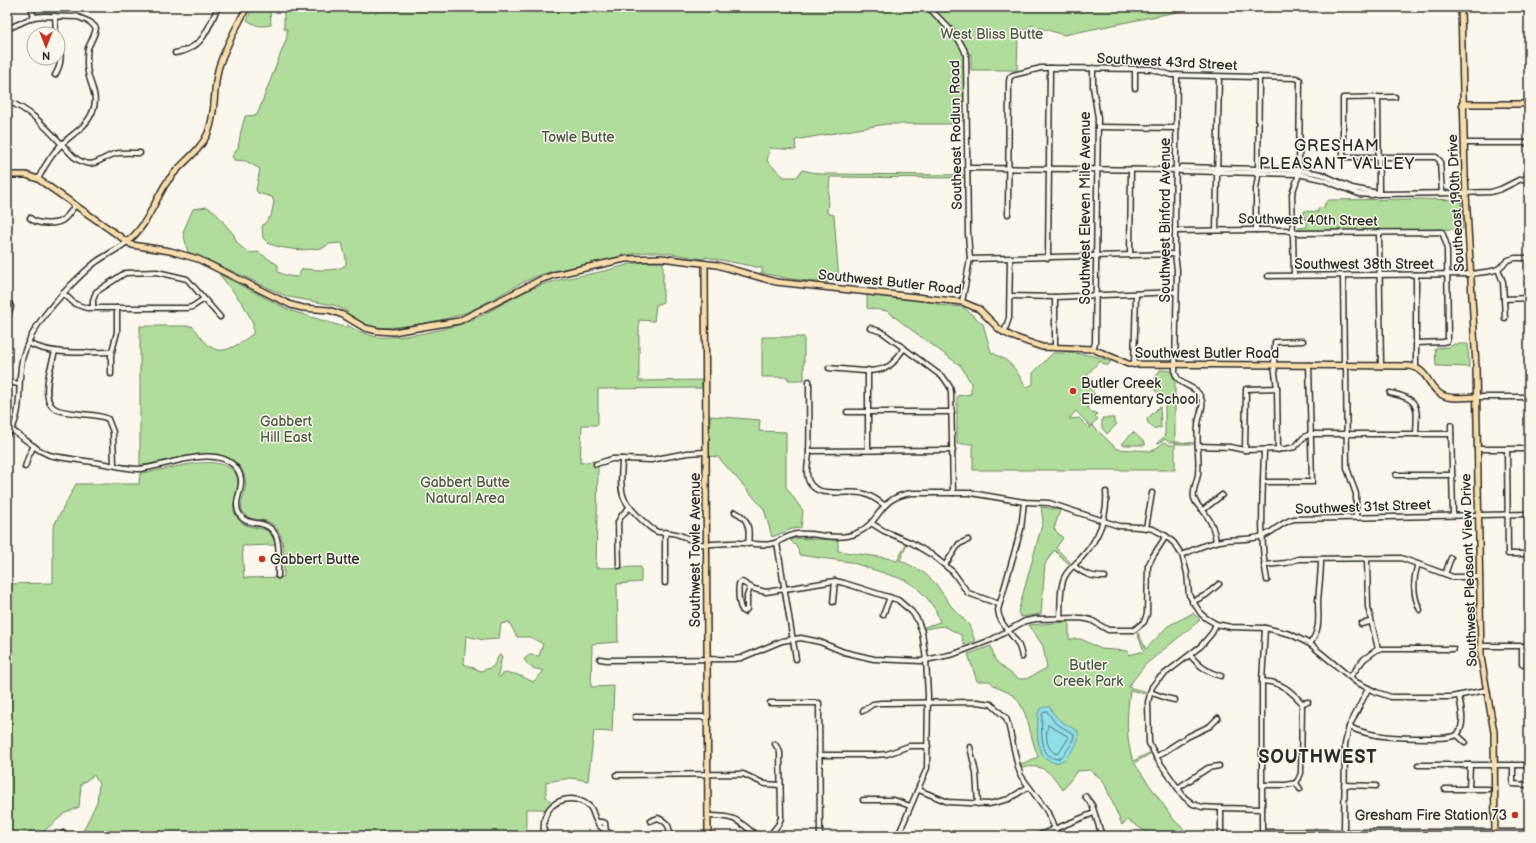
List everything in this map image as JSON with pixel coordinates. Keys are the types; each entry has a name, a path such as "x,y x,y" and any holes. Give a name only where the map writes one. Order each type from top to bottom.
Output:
{"main road":[{"path":"7,175 26,175 38,179 127,242 138,233 170,178 197,149 206,136 212,120 220,64 247,7"},
{"name":"Southeast 190th Drive","path":"1461,7 1462,104 1476,397"},
{"path":"1462,104 1529,104"},
{"name":"Southwest Butler Road","path":"127,242 132,246 170,251 198,259 291,305 304,308 329,310 343,315 364,328 386,332 459,321 547,278 625,259 650,257 722,266 776,282 962,302 979,309 1004,333 1036,345 1093,349 1101,351 1124,363 1134,365 1406,366 1416,368"},
{"name":"Southwest Towle Avenue","path":"705,264 708,836"},
{"path":"1416,368 1424,373 1434,389 1443,395 1451,397 1476,397"},
{"name":"Southwest Pleasant View Drive","path":"1476,397 1481,646 1482,666 1493,726 1495,765 1495,834"}],"street":[{"path":"31,7 34,17"},
{"path":"175,53 197,48 218,7"},
{"name":"Southeast Rodlun Road","path":"928,7 964,47 966,55 970,259"},
{"path":"55,16 56,26"},
{"path":"7,29 34,17 55,16 78,17 90,22 96,28 94,37 88,49 87,66 88,75 92,82 95,96 95,106 88,121 61,144 49,158 38,179"},
{"path":"55,74 60,66"},
{"name":"Southwest 43rd Street","path":"1008,168 1010,77 1014,74 1041,68 1093,68 1151,69 1171,75 1294,78 1300,80 1299,172"},
{"path":"1048,258 1050,68"},
{"name":"Southwest Eleven Mile Avenue","path":"1093,68 1093,87 1098,110 1093,349"},
{"path":"1135,69 1135,88"},
{"name":"Southwest Binford Avenue","path":"1177,75 1176,128 1178,170 1175,231 1175,254 1177,264 1175,365 1177,379 1181,383 1197,391 1201,397 1202,405 1198,420 1198,446"},
{"path":"1216,230 1219,77"},
{"path":"1256,230 1259,77"},
{"path":"1378,97 1379,194"},
{"path":"1395,97 1343,98 1343,158 1439,158 1442,194"},
{"path":"7,101 26,110 37,119 78,160 89,163 97,163 116,154 140,152"},
{"path":"1098,127 1176,128"},
{"path":"1465,143 1529,143"},
{"path":"968,168 1181,171 1258,170 1299,172 1322,179 1359,194 1372,195 1442,194 1494,191 1514,182 1529,178"},
{"path":"1008,168 1008,214"},
{"path":"1130,255 1131,170"},
{"path":"1294,276 1292,194 1299,172"},
{"path":"30,218 33,222 38,223 59,222 68,216 75,205"},
{"name":"Southwest 40th Street","path":"1175,231 1256,230 1297,233 1442,232 1446,243 1448,274"},
{"path":"1379,232 1381,366"},
{"path":"7,436 12,430 17,414 21,363 28,344 44,316 63,293 96,262 127,242"},
{"path":"962,302 970,259 1175,254"},
{"name":"Southwest 38th Street","path":"1268,276 1486,273 1498,269 1508,260 1515,258 1529,258"},
{"path":"1004,333 1009,318 1010,259"},
{"path":"1498,269 1503,282 1505,318"},
{"path":"93,308 93,300 96,292 125,273 157,272 187,279 220,317"},
{"path":"1417,343 1447,341 1448,274"},
{"path":"1416,275 1416,368"},
{"path":"1343,276 1347,468 1356,494 1356,517"},
{"path":"1010,296 1055,297 1176,292"},
{"path":"63,293 81,307 93,308 187,308 192,307 204,299"},
{"path":"1134,365 1136,294"},
{"path":"1055,297 1055,347"},
{"path":"7,298 11,307 7,318"},
{"path":"1504,299 1529,298"},
{"path":"111,374 111,352 117,332 117,308"},
{"path":"870,328 882,332 936,372 947,382 951,392 953,493"},
{"path":"1278,450 1277,388 1274,365 1275,342 1303,341"},
{"path":"28,344 55,352 111,352"},
{"path":"829,368 844,370 882,369 894,362 904,348"},
{"path":"55,352 49,374 48,398 50,404 53,407 67,412 97,416 108,420 113,432 114,465"},
{"path":"1263,482 1312,482 1309,366"},
{"path":"868,370 868,450"},
{"path":"809,381 809,451 806,472 809,482 817,490 826,492 866,493 884,505"},
{"path":"7,382 19,384"},
{"path":"1245,450 1246,389 1277,388"},
{"path":"1390,393 1408,397 1412,400 1416,407 1417,413 1416,434"},
{"path":"1476,397 1529,398"},
{"path":"846,412 952,412"},
{"path":"1451,425 1452,515"},
{"path":"12,430 44,453 138,469 204,456 229,462 237,470 241,480 242,486 236,508 241,517 250,522 260,523 271,527 276,535 278,545 278,576"},
{"path":"1216,542 1214,530 1208,517 1194,498 1198,467 1198,446 1230,447 1245,450 1278,450 1292,448 1302,438 1310,434 1451,434"},
{"path":"26,466 29,455 34,446"},
{"path":"1477,449 1529,449"},
{"path":"1507,449 1508,554 1529,554"},
{"path":"809,451 953,450"},
{"path":"1264,450 1263,536 1264,565 1267,580"},
{"path":"596,464 604,461 622,459 651,460 687,453 706,452"},
{"path":"622,459 622,493 625,501 630,507 649,527 656,531 680,535 696,543 763,545 777,542 796,534 836,537 848,536 864,529 871,523 884,505 894,497 902,494 971,493 1024,502 1055,504 1119,526 1153,529 1166,536 1174,543 1182,555 1187,573 1187,592 1192,602 1204,617 1216,624 1231,627 1265,628 1290,634 1310,644 1350,677 1368,689 1381,694 1400,698 1438,698 1459,696 1487,690"},
{"path":"1396,475 1452,475"},
{"path":"1060,618 1063,580 1068,570 1074,566 1096,539 1107,508 1106,492"},
{"path":"1146,528 1152,493"},
{"path":"1203,510 1222,495"},
{"path":"1022,657 1019,646 1000,620 998,610 1021,529 1024,502"},
{"path":"619,566 618,522 622,515 630,507"},
{"path":"735,512 743,515 747,522 749,531 748,544"},
{"name":"Southwest 31st Street","path":"1182,555 1216,542 1250,539 1263,536 1284,522 1294,519 1529,514"},
{"path":"871,523 884,531 912,543 945,565 956,576 968,593 999,604"},
{"path":"665,532 665,583"},
{"path":"600,659 726,660 741,658 782,641 805,639 814,640 844,652 874,659 908,661 926,660 948,656 991,640 1030,619 1086,619 1108,630 1131,630 1141,626 1146,618 1148,566 1166,536"},
{"path":"945,565 959,544 968,540"},
{"path":"777,542 796,659"},
{"path":"1264,565 1286,563 1298,559 1321,560 1401,558 1445,574 1458,577 1480,577"},
{"path":"1445,574 1451,558"},
{"path":"1367,559 1367,598 1370,622 1378,649"},
{"path":"1310,644 1316,633 1319,620 1318,600 1321,560"},
{"path":"1418,564 1415,579 1415,601 1420,610"},
{"path":"1074,566 1089,576 1105,577"},
{"path":"833,602 835,581"},
{"path":"750,588 747,596 747,609 744,612 741,609 739,584 742,582 750,588 766,592 835,581 890,597 905,606 917,619 923,636 926,660 928,703 927,768 898,836"},
{"path":"1192,602 1206,595 1219,584"},
{"path":"883,615 890,597"},
{"path":"1361,624 1370,622"},
{"path":"1216,624 1208,638 1158,680 1150,692 1148,702 1149,743 1156,757 1184,797 1193,804 1202,807 1262,809"},
{"path":"1265,628 1262,681 1262,834 1495,834 1529,832 1528,836"},
{"path":"1481,646 1529,646"},
{"path":"1522,646 1522,664"},
{"path":"1350,677 1364,659 1378,649 1453,649"},
{"path":"1190,654 1204,669 1210,673 1221,676"},
{"path":"1262,681 1272,682 1284,686 1302,703 1301,773 1299,778 1296,783 1286,785 1262,785"},
{"path":"1344,833 1345,744 1349,727 1368,689"},
{"path":"1150,692 1175,700"},
{"path":"1349,727 1364,732 1401,738 1447,738 1458,735 1462,728 1459,696"},
{"path":"863,711 873,704 881,702 977,702 991,704 1006,718 1018,767 1028,787 1044,806 1058,836"},
{"path":"1302,703 1308,702"},
{"path":"770,703 819,703 820,836"},
{"path":"635,717 708,717"},
{"path":"1156,757 1187,737 1210,726 1218,718"},
{"path":"1458,735 1465,742"},
{"path":"769,836 778,825 781,818 780,752 775,744"},
{"path":"819,755 874,755 892,752 909,746 928,746"},
{"path":"970,747 976,773 978,804"},
{"path":"1418,765 1529,765"},
{"path":"1469,789 1470,765"},
{"path":"1513,765 1513,784 1529,785"},
{"path":"1178,788 1208,768 1219,766"},
{"path":"616,775 743,774 765,784 780,785"},
{"path":"1296,783 1300,789"},
{"path":"1344,785 1376,786"},
{"path":"918,790 948,802 989,804 1013,798 1028,787"},
{"path":"1445,789 1488,789"},
{"path":"1085,796 1092,806 1102,836"},
{"path":"544,836 544,822 547,812 555,804 562,800 574,799 587,804 592,810 597,822 606,832 614,836"},
{"path":"862,800 891,799 910,806"},
{"path":"1221,808 1221,836"},
{"path":"1038,836 1094,813"},
{"path":"708,816 725,816 734,818 757,836"},
{"path":"650,821 658,818 666,822 670,828 670,836"},
{"path":"900,831 911,836"}],"green space":[{"name":"Towle Butte","path":"253,7 1186,7 1186,10 1064,35 1032,25 1018,36 1017,70 971,70 971,54 965,55 964,121 956,121 956,124 886,124 795,140 796,150 770,148 767,161 784,177 797,177 802,170 821,174 964,175 964,178 830,177 827,213 834,215 839,281 828,279 828,283 791,279 762,273 762,268 705,257 705,259 664,253 643,252 536,276 470,311 450,318 423,324 384,328 371,326 364,323 347,314 347,311 334,305 288,297 188,252 183,232 193,209 207,207 214,211 234,235 236,241 241,247 250,253 258,252 278,265 278,272 288,276 298,277 302,269 331,270 346,265 342,243 329,244 323,248 302,250 284,248 269,244 263,238 262,226 271,216 274,202 272,197 258,193 256,190 260,169 246,161 234,160 232,156 238,148 245,116 257,115 287,37 287,29 284,29 284,9 270,8 271,25 261,26 247,20"},
{"path":"1329,200 1461,200 1463,229 1298,232 1298,228 1307,227 1307,220 1304,219 1304,211 1318,212 1318,208 1324,208 1325,203"},
{"path":"663,262 663,302 656,305 654,321 639,320 639,381 702,380 702,388 598,389 598,425 582,425 580,463 594,461 598,467 596,568 641,567 641,582 617,584 618,642 592,644 591,687 614,686 612,732 594,731 588,781 571,778 546,782 546,797 552,802 545,810 526,809 526,836 90,836 93,831 83,831 97,802 99,784 94,775 81,784 79,807 65,813 43,832 27,832 28,836 26,836 25,832 20,836 7,836 7,584 53,583 53,527 76,484 139,484 140,473 195,464 210,463 223,465 233,470 238,481 234,509 238,519 248,526 269,532 273,537 275,545 242,546 244,578 284,577 283,551 280,535 276,528 270,523 249,517 243,512 241,504 246,484 244,474 236,463 225,456 212,454 181,457 152,464 140,465 140,326 192,326 206,343 216,350 228,349 239,344 253,334 253,323 243,304 219,274 289,310 347,328 347,325 378,337 413,335 441,330 465,323 522,293 546,284 636,263","holes":["509,622 517,637 530,637 543,644 539,656 530,655 524,659 530,666 544,671 533,682 522,676 510,673 502,674 500,677 498,676 502,656 499,655 493,667 481,671 464,664 466,636 484,640 499,639 501,624"]},
{"name":"Butler Creek Elementary School","path":"867,295 928,300 935,301 938,305 963,307 983,324 991,352 1013,366 1026,388 1033,384 1033,373 1053,353 1076,353 1090,355 1111,362 1107,366 1100,361 1089,372 1086,379 1094,395 1089,398 1086,395 1080,400 1085,405 1087,403 1089,405 1087,407 1093,414 1095,412 1097,414 1095,416 1098,419 1090,426 1076,411 1069,419 1079,418 1089,428 1092,425 1117,449 1152,451 1165,442 1169,445 1175,445 1175,470 973,470 973,444 957,444 957,396 971,394 971,383 961,366 887,311 867,308"},
{"path":"762,337 804,337 804,380 788,380 788,377 762,377"},
{"path":"1454,344 1468,344 1469,367 1436,366 1435,348 1449,347"},
{"path":"1160,370 1171,371 1175,382 1175,442 1169,442 1165,439 1158,444 1157,443 1164,437 1165,434 1165,401 1155,390 1155,378"},
{"path":"1160,406 1161,428 1157,427 1155,430 1148,423 1147,419"},
{"path":"710,416 760,420 759,431 786,432 786,487 803,511 801,528 792,529 772,537 764,509 718,457 709,456"},
{"path":"1102,418 1114,418 1114,422 1117,424 1107,434 1102,428"},
{"path":"1133,432 1146,444 1121,445"},
{"path":"1175,442 1194,443 1194,444 1175,444"},
{"path":"1041,507 1060,510 1054,529 1063,538 1056,548 1070,562 1069,564 1054,550 1045,564 1041,614 1021,617 1018,612 1043,521"},
{"path":"794,538 838,540 838,551 887,558 897,561 906,544 907,545 900,560 923,572 936,584 951,606 969,625 975,641 964,645 961,635 944,626 924,629 924,627 940,622 935,609 917,588 905,580 850,562 799,555 798,548 790,540"},
{"name":"Butler Creek Park","path":"1193,613 1200,620 1145,665 1128,687 1146,692 1145,694 1130,690 1127,726 1130,752 1133,761 1149,753 1150,754 1134,763 1174,820 1191,836 1150,836 1128,820 1122,825 1103,780 1090,770 1077,771 1063,790 1051,774 1041,768 1022,768 1021,764 1038,757 1023,709 1016,698 995,686 990,681 977,681 968,654 991,646 995,660 1019,679 1026,679 1047,668 1043,646 1029,625 1069,622 1069,639 1081,639 1101,649 1128,651 1129,655 1144,651 1137,633 1146,649 1168,626"}],"water":[{"path":"1045,707 1050,707 1055,715 1065,724 1078,731 1078,739 1074,749 1067,757 1059,762 1054,763 1050,761 1044,756 1039,748 1038,713"}],"place":[{"name":"Butler Creek Elementary School","path":"1073,391"},
{"name":"Gabbert Butte","path":"262,559"},
{"name":"Gresham Fire Station 73","path":"1515,815"}],"district":[{"name":"GRESHAM PLEASANT VALLEY","path":"1337,155"},
{"name":"SOUTHWEST","path":"1318,757"}],"park label":[{"name":"West Bliss Butte","path":"992,34"},
{"name":"Gabbert Hill East","path":"286,430"},
{"name":"Gabbert Butte Natural Area","path":"465,490"}]}
